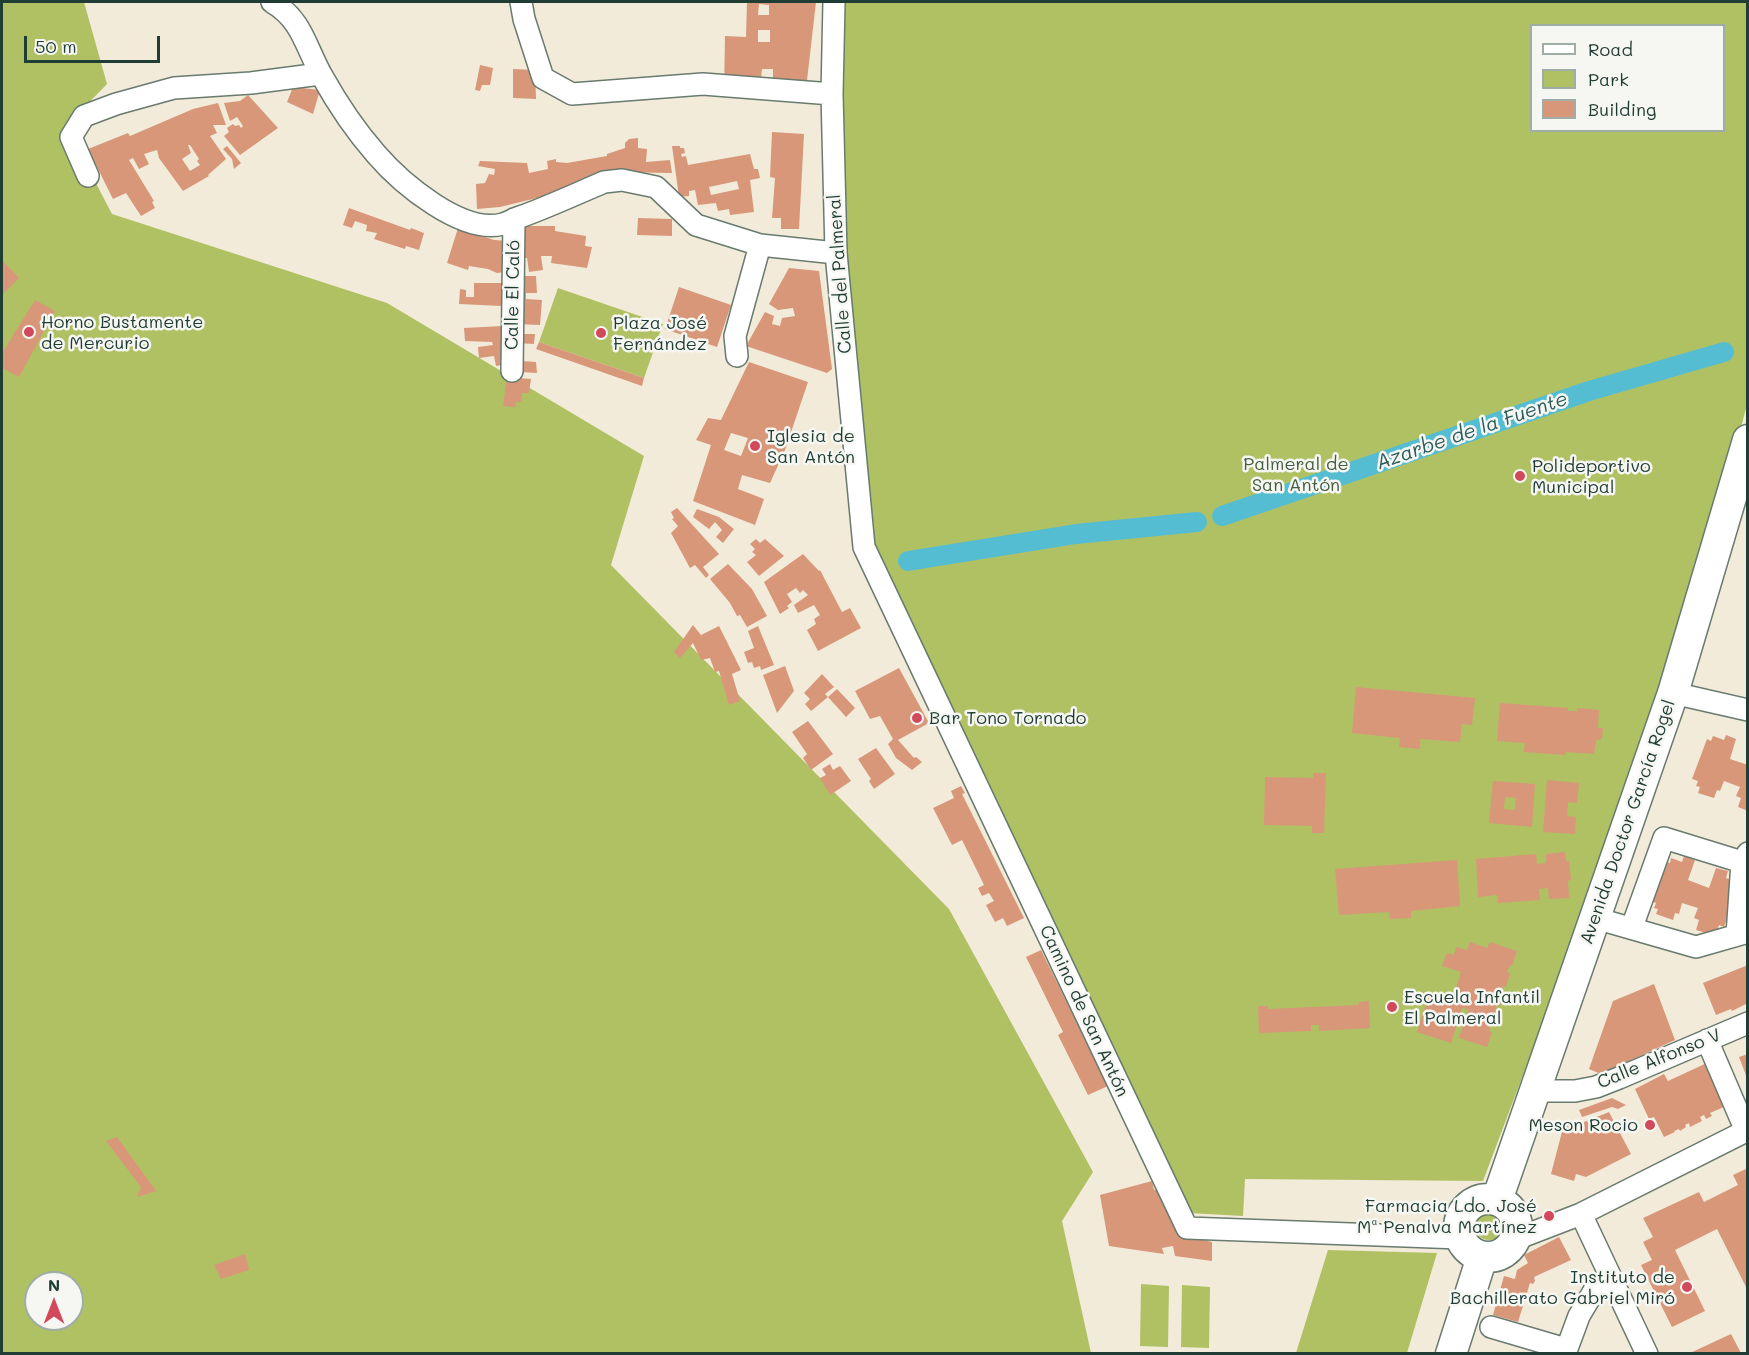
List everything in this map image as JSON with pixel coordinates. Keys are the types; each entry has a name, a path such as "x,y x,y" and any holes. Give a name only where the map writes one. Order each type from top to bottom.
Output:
{"street":[{"path":"272,2 280,6 297,23 320,74 360,135 378,156 414,189 458,218 484,225 502,224 604,182 622,180 656,187 696,225 760,245 836,253"},
{"path":"521,2 524,19 543,78 572,94 703,84 832,94"},
{"name":"Calle del Palmeral","path":"834,2 832,94 836,253 864,547"},
{"path":"88,176 71,137 84,116 116,104 174,88 251,83 320,74"},
{"name":"Calle El Caló","path":"512,371 514,219"},
{"path":"737,356 735,336 760,245"},
{"name":"Avenida Doctor García Rogel","path":"1497,1200 1673,693 1748,440"},
{"name":"Camino de San Antón","path":"864,547 1187,1228 1471,1247"},
{"path":"1673,693 1748,710"},
{"path":"1595,918 1696,947 1742,934 1744,857 1664,838 1632,927"},
{"name":"Calle Alfonso V","path":"1534,1091 1575,1091 1596,1087 1748,1023"},
{"path":"1516,1239 1581,1214 1747,1130 1707,1040"},
{"path":"1450,1353 1471,1247 1459,1222 1467,1208 1481,1199 1497,1200 1507,1205 1515,1215 1518,1227 1516,1239 1510,1247 1502,1254 1492,1257 1471,1247"},
{"path":"1581,1214 1609,1278 1647,1353"},
{"path":"1491,1327 1566,1351 1578,1316 1595,1289 1609,1278"}],"green space":[{"path":"2,2 84,2 107,84 66,126 112,214 387,303 644,456 611,565 949,909 1093,1172 1062,1221 1091,1353 2,1354"},
{"name":"Palmeral de San Antón","path":"844,2 1747,2 1747,405 1673,677 1483,1181 1245,1179 1243,1216 1189,1213 870,549 839,180"},
{"name":"Plaza José Fernández","path":"558,288 663,324 644,378 539,342"},
{"path":"1489,1212 1499,1216 1503,1226 1499,1236 1489,1240 1479,1236 1475,1226 1479,1216"},
{"path":"1328,1250 1437,1253 1407,1353 1296,1353"},
{"path":"1141,1284 1169,1286 1168,1347 1140,1346"},
{"path":"1182,1285 1210,1287 1209,1348 1181,1347"}],"building":[{"path":"747,2 816,2 805,98 724,94 725,36 746,37","holes":["759,4 769,5 769,15 758,15","758,30 770,30 770,42 758,42","762,69 773,69 773,78 761,78"]},
{"path":"480,65 493,68 490,85 482,85 480,91 475,90"},
{"path":"513,69 535,70 536,99 513,98"},
{"path":"293,87 320,90 313,114 287,102"},
{"path":"248,95 278,128 240,155 224,136 229,132 227,128 233,124 241,128 243,126 237,117 230,121 224,103 240,101"},
{"path":"218,103 226,125 213,125 217,133 210,136 226,159 209,176 183,191 159,158 157,150 144,154 149,164 139,169 133,158 129,160 154,201 152,202 155,208 141,216 126,193 113,199 88,149 128,133 130,136 193,109","holes":["188,145 200,165 190,171 182,159 191,153"]},
{"path":"772,132 804,134 799,229 781,229 781,218 772,218 775,178 770,177"},
{"path":"638,138 638,148 647,149 646,162 670,160 672,173 611,172 545,196 500,207 477,209 476,184 485,183 489,174 494,175 495,169 478,166 480,161 527,163 529,173 548,169 547,161 556,159 556,162 567,163 607,156 607,154 625,148 625,143 629,139"},
{"path":"227,146 241,163 234,169 232,159 223,149"},
{"path":"672,146 684,148 685,153 681,154 682,157 686,156 688,165 750,154 754,169 758,169 760,178 750,180 754,212 730,215 729,209 718,211 716,203 698,205 695,190 689,191 689,196 679,197","holes":["737,181 739,189 711,195 709,187"]},
{"path":"349,208 424,233 419,250 406,246 405,249 374,239 377,233 366,231 367,225 355,221 352,228 343,225"},
{"path":"638,218 672,219 672,236 637,235"},
{"path":"521,226 555,226 555,231 586,236 585,246 592,247 587,268 551,263 552,256 541,256 543,270 529,272 527,258 516,258"},
{"path":"458,228 494,240 509,241 505,272 497,273 469,266 468,270 447,263"},
{"path":"2,260 19,278 2,295"},
{"path":"789,268 819,271 832,369 827,373 746,346 765,312 774,316 772,324 780,326 782,318 795,316 793,308 778,310 769,304"},
{"path":"515,276 536,276 537,293 526,293 526,299 542,300 540,325 514,324"},
{"path":"474,283 503,283 502,306 459,304 460,289 466,290 466,297 474,297"},
{"path":"679,287 731,305 717,347 665,329"},
{"name":"Horno Bustamente de Mercurio","path":"35,300 55,311 19,377 2,368 2,353"},
{"path":"503,326 507,364 496,366 494,356 479,358 478,347 493,345 492,342 465,341 464,328"},
{"path":"518,334 535,334 534,344 517,343"},
{"path":"539,342 644,378 642,386 536,349"},
{"path":"522,361 536,362 537,373 521,372"},
{"name":"Iglesia de San Antón","path":"749,362 808,382 785,450 770,483 742,475 738,489 764,499 755,525 693,501 711,445 696,440 708,418 721,420","holes":["731,433 748,438 741,456 724,450"]},
{"path":"507,377 531,379 529,393 522,393 521,402 516,402 515,407 503,406"},
{"path":"677,508 719,554 703,567 709,575 706,578 695,565 690,568 671,533 678,526 672,519 674,518 671,512"},
{"path":"697,509 719,517 734,529 723,543 716,537 722,530 715,522 709,529 693,517"},
{"path":"756,539 760,543 765,539 784,556 759,576 747,562 756,555 752,552 755,549 750,544"},
{"path":"803,554 820,570 842,612 850,608 861,628 818,651 807,630 816,624 814,619 820,615 814,605 798,613 794,605 808,595 803,590 800,593 796,588 787,594 792,602 787,606 789,608 780,614 764,582"},
{"path":"728,564 752,589 767,616 747,627 710,579"},
{"path":"693,625 701,635 719,626 741,670 732,674 740,701 729,705 719,671 715,672 710,658 701,660 693,643 680,658 674,652"},
{"path":"758,626 774,665 761,670 760,666 754,668 752,662 748,663 744,652 754,648 748,631"},
{"path":"785,666 794,691 777,713 763,675"},
{"path":"899,668 929,723 898,740 914,758 922,762 912,770 896,758 888,744 893,739 880,716 870,719 855,691"},
{"path":"822,674 834,687 825,694 828,697 811,711 805,704 810,699 804,693"},
{"path":"1356,687 1475,698 1472,725 1462,724 1460,742 1420,739 1420,749 1399,747 1400,738 1352,733"},
{"path":"837,689 855,708 846,717 828,697"},
{"path":"1500,703 1568,708 1568,711 1577,711 1577,708 1599,710 1598,728 1603,728 1602,739 1596,740 1594,754 1566,752 1565,755 1524,752 1525,743 1497,741"},
{"path":"808,721 833,754 811,770 803,758 807,754 792,732"},
{"path":"1726,735 1736,739 1730,759 1748,765 1748,811 1738,807 1741,798 1736,796 1740,787 1724,781 1714,798 1698,793 1700,787 1696,786 1698,781 1692,779 1707,739 1711,741 1713,736 1724,740"},
{"path":"876,748 895,774 874,789 869,781 871,779 858,759"},
{"path":"830,764 833,770 840,766 851,781 830,795 820,778 826,775 822,769"},
{"path":"1313,773 1326,773 1324,833 1312,833 1312,826 1264,825 1265,777 1313,778"},
{"path":"1547,780 1579,783 1577,803 1568,802 1567,816 1576,817 1575,834 1543,832"},
{"path":"1493,781 1535,784 1532,827 1489,823","holes":["1505,797 1516,798 1515,810 1504,809"]},
{"path":"961,786 965,793 962,794 1024,918 1007,926 1003,918 995,922 986,905 994,901 989,893 982,896 978,888 984,885 962,840 952,845 933,808 954,798 951,791"},
{"path":"1565,852 1566,861 1569,861 1571,880 1568,881 1569,898 1549,899 1548,888 1539,889 1540,900 1498,903 1497,895 1478,897 1476,859 1536,854 1537,864 1546,863 1546,854"},
{"path":"1684,856 1695,860 1688,880 1709,888 1716,868 1728,871 1726,878 1735,881 1738,886 1724,927 1719,925 1717,931 1714,930 1712,935 1696,930 1699,920 1694,918 1698,908 1682,903 1679,914 1675,913 1673,920 1656,914 1658,909 1654,908 1656,903 1651,901 1665,861 1670,863 1671,858 1682,862"},
{"path":"1457,860 1460,906 1411,911 1411,918 1390,919 1389,912 1339,915 1335,869"},
{"path":"1470,942 1487,948 1490,942 1517,951 1512,966 1510,965 1507,972 1510,973 1506,987 1503,986 1501,992 1504,993 1500,1006 1497,1005 1495,1011 1498,1012 1494,1026 1491,1025 1489,1031 1492,1032 1487,1047 1459,1038 1468,1010 1462,1008 1451,1043 1417,1032 1428,997 1451,1004 1461,972 1442,966 1447,953 1454,955 1456,947 1467,950"},
{"path":"1041,950 1108,1086 1088,1095 1058,1035 1063,1032 1026,957"},
{"path":"1748,965 1748,1003 1732,1011 1731,1009 1716,1015 1703,983"},
{"path":"1654,984 1675,1040 1601,1074 1589,1069 1613,1001"},
{"path":"1369,1001 1370,1028 1319,1031 1319,1025 1311,1025 1311,1031 1259,1033 1258,1006 1268,1006 1268,1009 1358,1005 1359,1002"},
{"path":"1748,1054 1748,1078 1747,1078 1739,1057"},
{"path":"1709,1062 1726,1106 1710,1113 1712,1116 1706,1119 1704,1115 1700,1117 1702,1121 1690,1127 1689,1123 1680,1131 1679,1129 1664,1137 1654,1117 1649,1119 1635,1089 1664,1074 1668,1081"},
{"path":"1612,1098 1626,1105 1582,1117 1579,1110"},
{"path":"1609,1112 1631,1154 1586,1177 1576,1174 1574,1181 1551,1174 1564,1124 1578,1128 1579,1124"},
{"path":"117,1137 156,1191 137,1197 141,1187 106,1141"},
{"path":"1748,1168 1748,1291 1717,1229 1675,1250 1705,1311 1672,1327 1641,1265 1652,1260 1643,1242 1653,1237 1643,1218 1699,1192 1704,1202 1738,1185 1733,1175"},
{"path":"1152,1181 1154,1190 1157,1189 1167,1211 1188,1233 1195,1238 1212,1242 1212,1261 1175,1256 1173,1246 1162,1248 1164,1254 1109,1246 1100,1195"},
{"path":"1559,1237 1571,1260 1534,1277 1535,1281 1533,1284 1530,1283 1518,1322 1493,1315 1504,1276 1515,1279 1517,1270 1528,1263 1524,1255"},
{"path":"245,1254 249,1270 221,1279 214,1265"},
{"path":"1731,1334 1741,1353 1690,1353"}],"waterway":[{"name":"Azarbe de la Fuente","path":"1222,516 1589,391 1724,352"},
{"name":"Azarbe de la Fuente","path":"908,561 1076,534 1197,522"}],"place":[{"name":"Horno Bustamente de Mercurio","path":"29,332"},
{"name":"Plaza José Fernández","path":"601,333"},
{"name":"Iglesia de San Antón","path":"755,446"},
{"name":"Polideportivo Municipal","path":"1520,476"},
{"name":"Bar Tono Tornado","path":"917,718"},
{"name":"Escuela Infantil El Palmeral","path":"1392,1007"},
{"name":"Meson Rocio","path":"1650,1125"},
{"name":"Farmacia Ldo. José Mª Penalva Martínez","path":"1549,1216"},
{"name":"Instituto de Bachillerato Gabriel Miró","path":"1687,1287"}]}
